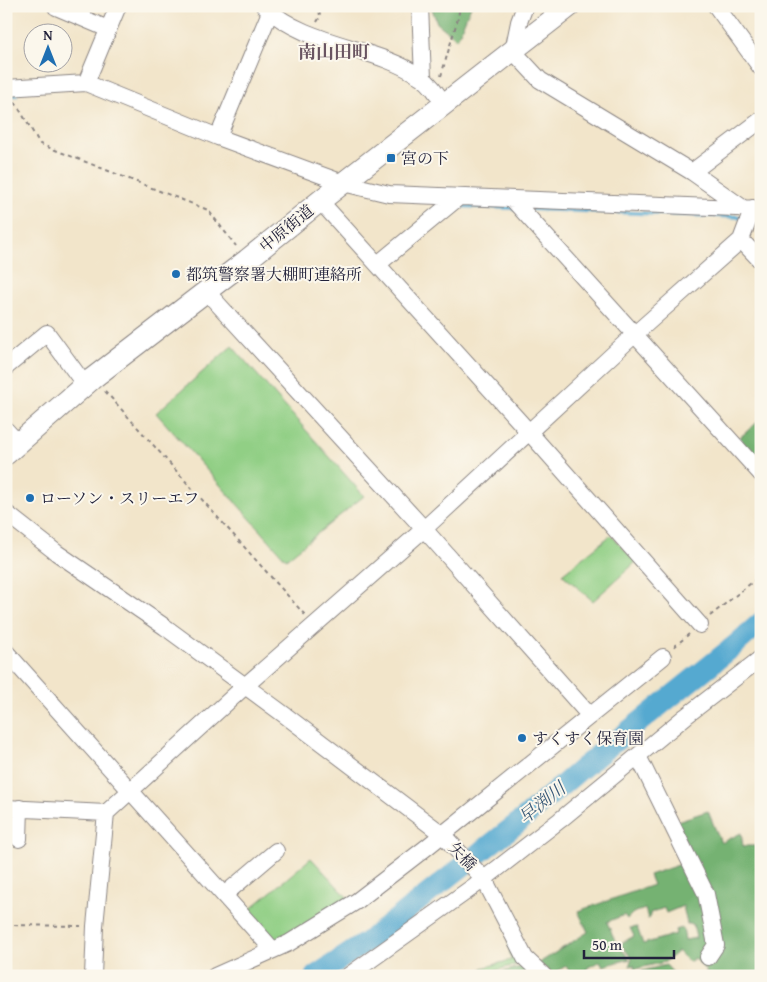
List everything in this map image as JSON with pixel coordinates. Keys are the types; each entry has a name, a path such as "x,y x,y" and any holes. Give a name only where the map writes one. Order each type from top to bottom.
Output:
{"main road":[{"name":"中原街道","path":"10,442 247,260 343,183 440,98 513,51 570,6"}],"street":[{"path":"86,83 118,6"},
{"path":"420,6 423,78"},
{"path":"525,6 519,22 513,51 540,80 752,209"},
{"path":"716,6 761,68"},
{"path":"56,7 108,29"},
{"path":"218,137 267,9 310,35 394,63 423,78 440,98"},
{"path":"6,88 86,83 218,137 343,183 389,194 752,209"},
{"path":"692,172 761,120"},
{"path":"378,264 459,197"},
{"path":"514,200 761,474"},
{"path":"320,201 700,625"},
{"path":"93,976 95,926 106,812 245,686 424,529 635,334 744,232 752,209"},
{"path":"744,232 761,262"},
{"path":"206,291 424,529 590,716"},
{"path":"6,367 47,333 89,382"},
{"name":"矢橋","path":"6,514 57,553 245,686 442,834 484,879 526,958 544,976"},
{"path":"6,652 273,950"},
{"path":"215,976 289,943 357,901 663,657"},
{"path":"348,976 484,879 761,658"},
{"path":"638,756 706,894 716,945 708,957"},
{"path":"19,839 13,808 106,812"},
{"path":"224,895 276,851"}],"path":[{"path":"440,98 460,6"},
{"path":"16,103 40,144 208,210 247,260"},
{"path":"89,382 314,626"},
{"path":"6,925 95,926"}],"green space":[{"path":"431,6 471,6 457,39 437,23"},
{"path":"232,346 364,496 286,559 156,413"},
{"path":"761,419 761,465 737,440"},
{"path":"611,535 636,562 593,601 562,574"},
{"path":"708,811 721,843 741,833 743,846 758,846 761,851 761,976 731,976 730,974 724,976 702,976 707,972 695,958 689,962 678,951 665,962 635,969 634,965 630,966 632,958 620,944 634,936 630,928 637,927 643,944 676,934 675,930 683,928 685,940 696,938 693,924 687,924 683,906 666,913 664,908 650,913 650,918 648,919 645,909 633,913 627,919 624,915 607,922 616,943 630,959 603,966 600,961 587,968 588,976 572,976 566,966 552,974 539,963 588,932 578,911 653,885 649,875 693,860 677,821"},
{"path":"311,858 349,899 275,945 248,911"},
{"path":"508,941 518,956 518,964 484,974 482,968 511,960"},
{"path":"528,965 533,970 529,976 487,976"},
{"path":"666,965 676,976 643,976 642,971"}],"waterway":[{"path":"6,96 16,95"},
{"path":"456,206 514,208"},
{"path":"529,209 744,217"},
{"name":"早渕川","path":"315,976 368,941 524,818 761,622"}],"place":[{"name":"宮の下","path":"391,158"},
{"name":"都筑警察署大棚町連絡所","path":"176,274"},
{"name":"ローソン・スリーエフ","path":"30,498"},
{"name":"すくすく保育園","path":"522,738"}],"district":[{"name":"南山田町","path":"334,52"}]}
